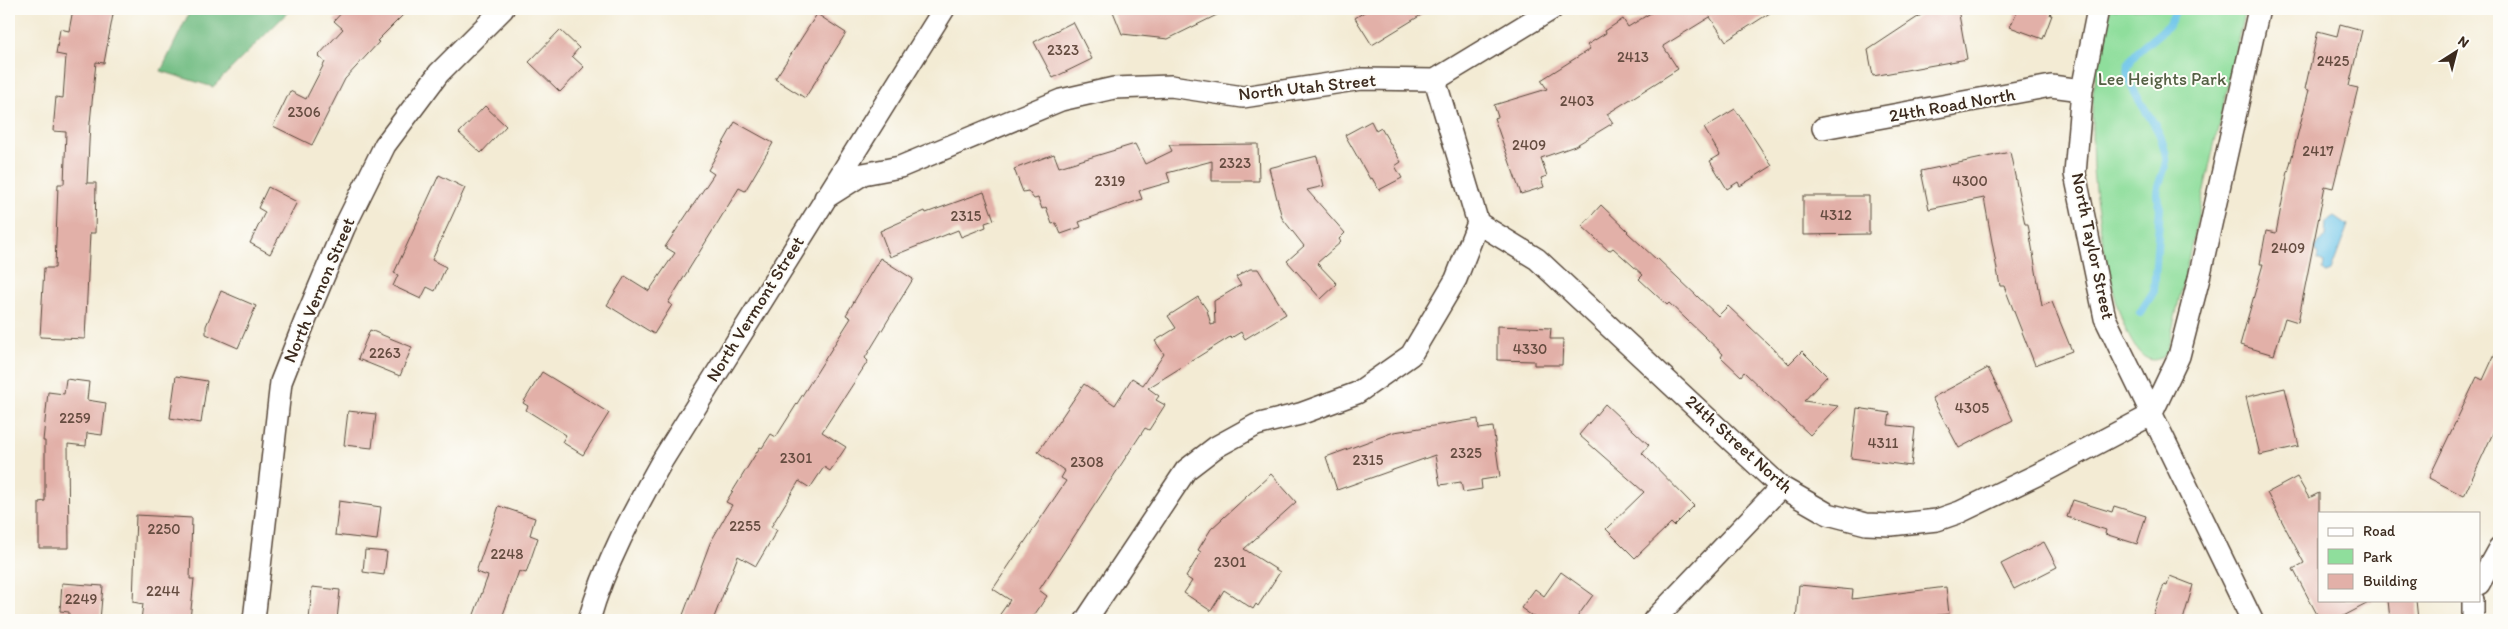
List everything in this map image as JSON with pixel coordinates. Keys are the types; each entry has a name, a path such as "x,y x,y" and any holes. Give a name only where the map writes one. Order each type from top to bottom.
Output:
{"street":[{"name":"North Vernon Street","path":"254,620 281,382 307,316 344,228 386,145 438,73 503,9"},
{"name":"North Vermont Street","path":"589,620 597,592 622,534 662,461 944,9"},
{"path":"1086,620 1186,470 1216,447 1256,425 1300,414 1357,393 1411,355 1456,279 1478,222 1435,80 1552,9"},
{"name":"North Taylor Street","path":"2098,9 2082,90 2075,174 2103,308 2152,415 2252,620"},
{"path":"2152,415 2179,356 2199,278 2259,9"},
{"name":"North Utah Street","path":"825,198 863,174 900,167 1061,100 1114,88 1171,86 1243,97 1362,79 1435,80"},
{"name":"24th Road North","path":"1822,128 2051,86 2082,90"},
{"name":"24th Street North","path":"1478,222 1537,259 1781,487 1828,514 1866,524 1891,525 1937,520 1960,512 2045,471 2152,415"},
{"path":"1654,620 1781,487"},
{"path":"2480,582 2499,548"},
{"path":"2473,602 2473,620"}],"green space":[{"path":"191,9 291,9 213,87 161,71"},
{"name":"Lee Heights Park","path":"2110,9 2245,9 2167,353 2150,360 2135,347 2123,321 2112,287 2094,185 2093,94 2095,74"}],"water":[{"path":"2335,216 2348,225 2331,271 2326,273 2323,270 2324,263 2317,260 2318,254 2315,249 2325,236 2326,222"}],"building":[{"path":"73,9 114,9 104,63 96,62 90,123 87,183 96,183 95,233 90,233 85,339 40,337 44,268 55,268 58,184 64,184 66,132 53,131 56,97 63,98 66,56 56,54 60,29 69,31"},
{"path":"345,9 409,9 377,41 379,42 345,79 312,145 273,126 290,91 306,99 325,62 318,56 343,29 334,21"},
{"path":"1112,9 1229,9 1168,39 1122,34"},
{"path":"1369,9 1431,9 1372,45 1355,18"},
{"path":"1657,9 1776,9 1726,41 1710,17 1663,46 1678,69 1607,114 1613,123 1575,146 1541,158 1547,176 1541,178 1544,187 1521,194 1494,118 1498,117 1494,105 1547,89 1541,80 1590,49 1587,45 1606,33 1605,31 1623,19 1628,27"},
{"path":"1930,9 1958,9 1967,59 1873,76 1868,50"},
{"path":"2018,9 2052,9 2050,15 2052,15 2043,39 2010,27"},
{"path":"817,14 846,33 805,98 775,79"},
{"path":"1073,22 1092,59 1053,78 1034,42"},
{"path":"2340,24 2362,30 2349,86 2358,88 2333,188 2325,186 2298,322 2285,318 2274,355 2240,345 2263,264 2260,264 2266,231 2276,233 2287,176 2309,90 2305,89 2318,31 2337,36"},
{"path":"560,30 579,48 572,56 584,67 560,92 529,62"},
{"path":"485,106 506,126 481,153 459,133"},
{"path":"1735,109 1772,166 1740,186 1738,182 1727,189 1710,161 1720,155 1704,128"},
{"path":"1371,121 1376,131 1381,128 1401,162 1395,166 1402,178 1379,190 1372,178 1370,179 1345,135"},
{"path":"735,122 773,143 745,191 739,188 668,303 672,305 654,334 607,305 625,276 649,291 675,253 665,247 714,174 708,170"},
{"path":"1135,144 1145,164 1172,151 1169,145 1258,144 1259,181 1212,181 1212,161 1167,173 1170,182 1139,191 1142,199 1079,222 1081,227 1061,234 1056,223 1052,224 1046,207 1042,209 1038,198 1034,199 1028,191 1023,192 1014,169 1054,154 1059,167"},
{"path":"2010,152 2025,224 2028,224 2042,306 2052,302 2072,351 2035,365 2004,286 2000,286 1984,198 1929,209 1921,171"},
{"path":"1317,156 1324,186 1307,190 1345,233 1339,239 1341,242 1317,263 1337,284 1321,299 1287,261 1304,246 1282,218 1269,168"},
{"path":"439,175 465,188 432,260 446,267 435,291 427,287 421,299 393,286 398,275 394,273"},
{"path":"268,187 297,202 270,254 250,243 265,212 258,208"},
{"path":"984,192 994,220 985,223 986,227 961,237 958,230 890,257 880,231 925,211 926,213"},
{"path":"1803,196 1869,196 1869,234 1803,235"},
{"path":"1601,205 1627,232 1718,316 1728,306 1789,364 1802,351 1827,376 1804,401 1838,406 1810,435 1744,372 1741,376 1721,357 1723,354 1669,303 1667,305 1639,279 1643,275 1613,248 1609,251 1582,226"},
{"path":"880,258 913,279 865,358 868,361 822,432 846,447 830,471 824,467 810,488 799,481 771,527 777,530 756,566 738,556 713,620 695,620 683,615 710,543 732,505 726,502 760,447 762,448 771,434 776,437 851,318 846,315"},
{"path":"1250,269 1258,269 1286,314 1245,339 1241,332 1230,337 1148,388 1159,396 1156,400 1165,405 1149,430 1145,428 1039,590 1047,596 1031,620 996,620 1010,600 993,589 1066,481 1061,478 1065,471 1038,452 1084,384 1115,405 1132,378 1143,385 1164,354 1155,341 1176,328 1168,316 1198,297 1207,310 1211,325 1215,324 1214,301 1241,285 1236,277"},
{"path":"221,291 256,306 238,348 206,334 206,326"},
{"path":"1497,326 1551,328 1550,339 1563,339 1562,365 1534,365 1534,361 1497,360"},
{"path":"370,330 412,347 400,376 358,359"},
{"path":"2499,345 2499,420 2464,496 2429,478 2477,377 2483,380"},
{"path":"1988,368 2013,420 1959,448 1932,398"},
{"path":"542,372 609,413 583,455 562,442 566,435 526,410 528,406 523,403"},
{"path":"176,376 207,381 201,423 170,418"},
{"path":"66,379 89,382 87,400 106,403 102,435 87,433 86,446 68,444 69,548 39,548 39,502 45,501 45,441 43,441 48,392 64,394"},
{"path":"2285,388 2299,446 2260,455 2246,397"},
{"path":"1605,404 1649,445 1642,453 1694,506 1674,526 1671,523 1635,558 1606,529 1644,492 1579,435"},
{"path":"1857,408 1890,413 1888,425 1915,428 1911,466 1851,458"},
{"path":"348,411 376,414 372,448 344,445"},
{"path":"1478,419 1479,429 1493,427 1500,477 1481,480 1482,489 1463,492 1461,482 1440,485 1435,455 1337,490 1326,457 1394,432"},
{"path":"1271,474 1296,502 1244,549 1280,572 1258,606 1256,604 1253,609 1224,590 1211,611 1184,593 1192,581 1186,577 1201,552 1198,550 1211,529"},
{"path":"2297,477 2309,498 2319,493 2318,602 2370,602 2336,620 2320,620 2293,569 2304,563 2267,493"},
{"path":"2073,500 2112,512 2114,506 2146,516 2137,544 2105,534 2106,530 2067,517"},
{"path":"339,501 381,507 377,540 335,535"},
{"path":"499,506 535,518 530,535 538,538 526,573 519,571 501,620 472,620 488,576 476,572"},
{"path":"136,515 192,518 190,579 194,579 190,620 141,620 143,604 133,602"},
{"path":"2044,542 2057,567 2014,589 2001,564"},
{"path":"365,550 387,552 384,575 363,572"},
{"path":"1561,572 1593,595 1575,620 1538,620 1521,608 1535,589 1544,596"},
{"path":"2170,576 2193,585 2183,620 2151,620 2164,585 2167,586"},
{"path":"62,583 103,586 100,620 69,620 69,612 60,611"},
{"path":"1799,585 1853,590 1852,599 1946,587 1949,614 1895,620 1796,620"},
{"path":"312,587 340,590 337,620 309,620"},
{"path":"2388,602 2416,602 2418,620 2390,620"}],"waterway":[{"path":"2140,313 2154,291 2160,208 2157,195 2166,159 2158,131 2134,92 2127,73 2132,58 2167,26 2173,18 2176,9"}]}
